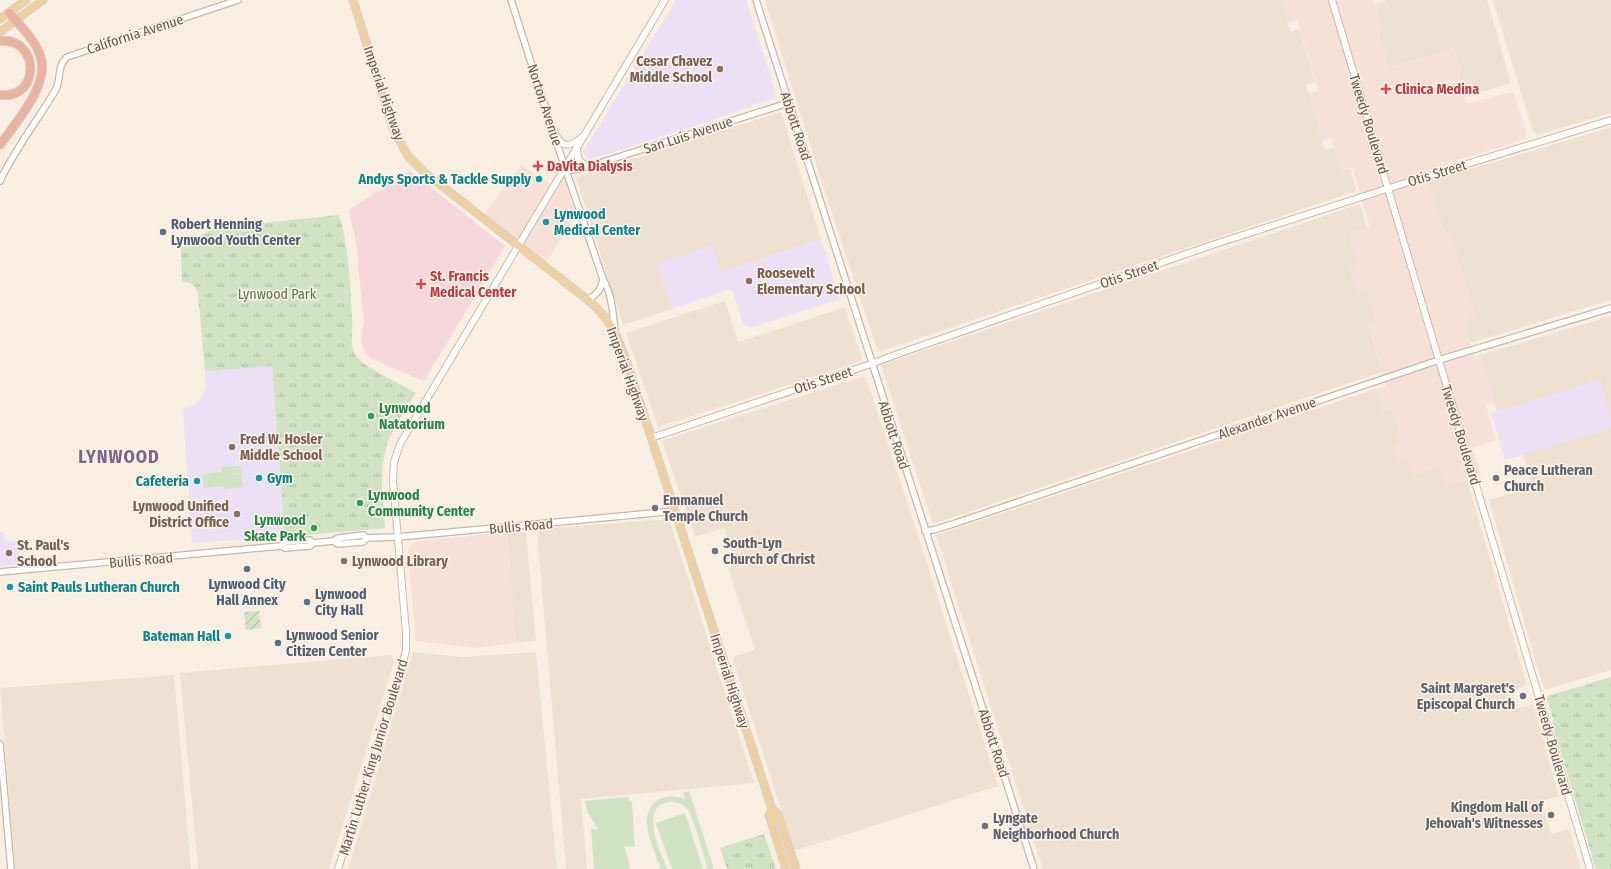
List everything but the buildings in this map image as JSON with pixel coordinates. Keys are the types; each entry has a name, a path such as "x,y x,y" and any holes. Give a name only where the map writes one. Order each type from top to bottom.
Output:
{"highway":[{"path":"0,145 36,92 41,80 43,67 41,56 33,42 9,13"},
{"path":"0,41 14,42 25,51 31,62 31,70 28,81 17,92 5,96 0,95"}],"main road":[{"path":"0,19 26,0"},
{"path":"0,32 43,0"},
{"name":"Imperial Highway","path":"353,0 393,129 408,156 424,172 588,300 608,319 615,332 626,360 772,809 778,814 796,869"},
{"name":"Martin Luther King Junior Boulevard","path":"338,869 399,679 406,650 405,617 393,481 394,462 400,444 517,245 665,0"},
{"name":"Tweedy Boulevard","path":"1332,0 1590,869"},
{"name":"Otis Street","path":"651,438 872,364 1215,244 1388,188 1611,120"},
{"path":"552,128 558,139 566,146 573,144 584,135"},
{"path":"577,146 578,159 587,167"},
{"name":"Imperial Highway","path":"772,809 769,815 786,869"}],"street":[{"name":"California Avenue","path":"0,181 12,159 56,90 60,65 63,60 72,54 238,0"},
{"name":"Norton Avenue","path":"511,0 565,167 607,287 613,309 615,332"},
{"name":"Abbott Road","path":"756,0 1034,869"},
{"name":"San Luis Avenue","path":"565,167 572,170 587,167 788,103"},
{"path":"588,300 602,287 603,279"},
{"name":"Alexander Avenue","path":"925,531 953,524 1439,360 1611,308"},
{"name":"Bullis Road","path":"0,572 281,546 285,542 310,540 313,543 363,535 367,538 398,537 675,511"},
{"path":"0,744 11,869"}],"shaded area":[{"path":"676,0 746,0 776,93 775,96 711,121 588,160 583,152"},
{"path":"765,0 1281,0 1290,32 1299,29 1315,82 1306,85 1325,150 1334,147 1341,171 1350,168 1356,191 878,352 821,180"},
{"path":"1281,0 1373,0 1383,31 1378,33 1389,68 1454,48 1461,71 1458,73 1467,104 1511,92 1514,94 1527,135 1525,139 1425,171 1443,229 1452,238 1476,316 1463,320 1474,357 1480,355 1494,403 1486,405 1496,440 1473,448 1481,476 1445,487 1439,467 1411,476 1406,459 1397,462 1392,445 1401,442 1392,410 1383,412 1376,389 1386,386 1368,324 1376,321 1367,289 1357,292 1350,269 1359,265 1349,233 1370,227 1352,167 1341,171 1331,138 1322,141 1308,94 1318,90 1297,20 1287,23"},
{"path":"1388,0 1487,0 1511,83 1465,97 1458,72 1461,71 1454,48 1389,68 1378,32 1382,31 1375,4"},
{"path":"1493,0 1611,0 1611,113 1537,135 1533,132"},
{"path":"781,112 821,239 721,272 657,263 672,309 623,325 576,177"},
{"path":"1611,127 1611,300 1470,343 1463,320 1475,316 1452,238 1443,229 1428,182"},
{"path":"521,165 556,188 564,176 576,216 546,262 484,214"},
{"name":"St. Francis Medical Center","path":"410,171 505,246 424,381 374,360 369,357 363,347 361,338 364,322 356,242 349,211"},
{"path":"1360,204 1367,228 1349,233 1359,266 1350,269 1357,292 1367,289 1376,322 1368,325 1382,372 933,524 881,365"},
{"name":"Roosevelt Elementary School","path":"821,239 840,299 753,327 749,327 743,323 732,289 672,309 657,263 713,245 721,272"},
{"path":"725,301 738,342 845,307 862,358 859,362 658,427 626,333"},
{"path":"1611,316 1611,419 1600,380 1497,412 1480,355"},
{"name":"Fred W. Hosler Middle School","path":"272,365 285,537 192,543 183,409 193,406 201,398 206,386 205,371"},
{"path":"864,376 866,378 919,538 998,786 797,850 794,849 733,660 735,656 755,650 728,568 736,565 724,528 695,537 662,442 664,440"},
{"path":"1600,380 1611,419 1611,428 1505,460 1491,413"},
{"path":"1376,389 1383,412 1392,409 1401,442 1397,461 1406,459 1439,467 1445,487 1467,480 1527,685 1506,693 1511,710 1533,704 1559,796 1541,802 1551,834 1569,829 1581,869 1043,869 936,535"},
{"path":"1611,428 1611,670 1544,690 1489,500 1532,486 1523,454"},
{"path":"669,519 754,783 581,799 587,869 566,869 537,533 541,529"},
{"name":"St. Paul's School","path":"0,532 4,532 5,540 18,541 20,564 0,566"},
{"path":"507,532 526,533 536,641 516,643"},
{"path":"507,532 516,643 474,648 416,641 408,550 410,545 414,542"},
{"path":"413,652 463,657 536,652 557,869 348,869"},
{"path":"391,655 394,662 329,869 198,869 180,673"},
{"path":"174,675 191,869 15,869 0,688"}],"green space":[{"name":"Lynwood Park","path":"339,215 345,240 348,266 352,347 354,352 356,356 367,366 416,393 389,439 383,461 382,494 385,528 285,537 272,366 205,371 198,293 193,284 182,281 181,249 185,243 210,231 228,225"},
{"path":"241,466 242,473 223,475 241,474 243,487 224,489 223,486 204,488 203,474 222,472 222,467"},
{"path":"259,611 261,628 246,630 244,612"},
{"path":"1611,677 1611,869 1596,869 1553,726 1553,719 1547,699 1548,696"},
{"path":"689,791 714,869 708,869 691,815 688,810 682,805 669,802 660,806 655,812 653,821 657,842 667,869 661,869 648,833 648,814 651,806 658,800 672,796 685,800 683,793"},
{"path":"627,797 632,802 635,847 624,846 630,869 594,869 591,829 598,829 588,813 585,801"},
{"path":"685,813 703,869 672,869 656,823"},
{"path":"764,834 776,869 727,869 720,848"}],"place":[{"name":"Cesar Chavez Middle School","path":"720,69"},
{"name":"Clinica Medina","path":"1386,89"},
{"name":"DaVita Dialysis","path":"538,166"},
{"name":"Andys Sports & Tackle Supply","path":"539,179"},
{"name":"Lynwood Medical Center","path":"546,222"},
{"name":"Robert Henning Lynwood Youth Center","path":"163,232"},
{"name":"Roosevelt Elementary School","path":"749,281"},
{"name":"St. Francis Medical Center","path":"421,284"},
{"name":"Lynwood Natatorium","path":"371,416"},
{"name":"Fred W. Hosler Middle School","path":"232,447"},
{"name":"Gym","path":"259,478"},
{"name":"Peace Lutheran Church","path":"1496,478"},
{"name":"Cafeteria","path":"197,481"},
{"name":"Lynwood Community Center","path":"360,503"},
{"name":"Emmanuel Temple Church","path":"655,508"},
{"name":"Lynwood Unified District Office","path":"237,514"},
{"name":"Lynwood Skate Park","path":"314,528"},
{"name":"South-Lyn Church of Christ","path":"715,551"},
{"name":"St. Paul's School","path":"9,553"},
{"name":"Lynwood Library","path":"344,561"},
{"name":"Lynwood City Hall Annex","path":"247,569"},
{"name":"Saint Pauls Lutheran Church","path":"10,587"},
{"name":"Lynwood City Hall","path":"307,602"},
{"name":"Bateman Hall","path":"228,636"},
{"name":"Lynwood Senior Citizen Center","path":"278,643"},
{"name":"Saint Margaret's Episcopal Church","path":"1523,696"},
{"name":"Kingdom Hall of Jehovah's Witnesses","path":"1551,815"},
{"name":"Lyngate Neighborhood Church","path":"985,826"}],"district":[{"name":"LYNWOOD","path":"119,457"}]}
